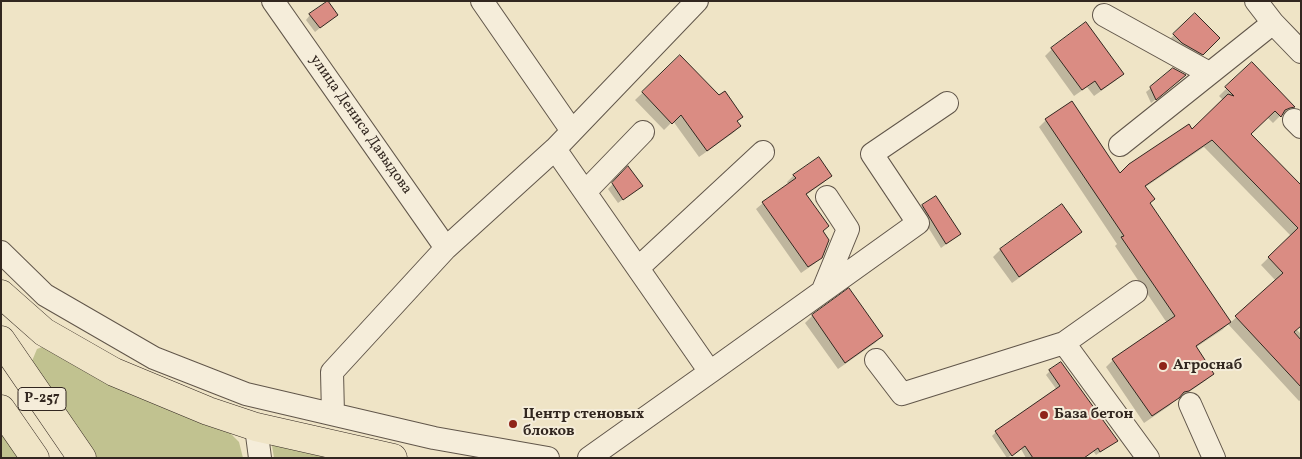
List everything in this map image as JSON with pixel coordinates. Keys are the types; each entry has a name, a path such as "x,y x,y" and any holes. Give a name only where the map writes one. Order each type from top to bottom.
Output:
{"main road":[{"path":"1,294 44,332 114,372 208,411 256,427 393,458"},
{"name":"Р-257","path":"1,340 82,458"},
{"name":"Р-257","path":"1,409 35,458"}],"street":[{"name":"улица Дениса Давыдова","path":"273,1 446,248"},
{"path":"482,1 572,130"},
{"path":"1256,1 1273,23 1301,52"},
{"path":"333,414 332,372 446,248 555,149 695,2"},
{"path":"1104,15 1210,73"},
{"path":"1120,145 1273,23"},
{"path":"589,458 918,224 872,154 947,103"},
{"path":"585,192 643,132"},
{"path":"555,149 710,372"},
{"path":"638,268 763,152"},
{"path":"823,290 848,229 828,198"},
{"path":"1,252 45,295 154,358 246,394 434,438 548,458"},
{"path":"876,360 902,394 1064,343 1136,292"},
{"path":"1064,343 1148,458"},
{"path":"1190,404 1214,458"},
{"path":"256,427 260,458"}],"green space":[{"path":"47,345 232,427 231,434 239,442 243,458 91,458 32,361 37,349"},
{"path":"1,421 26,458 1,458"},
{"path":"271,439 362,458 274,458"}],"building":[{"path":"328,1 338,15 320,28 309,14"},
{"path":"1195,13 1220,38 1203,55 1182,43 1173,34"},
{"path":"1086,22 1124,74 1101,90 1095,81 1082,90 1051,48"},
{"path":"680,55 719,95 725,91 743,117 737,121 741,126 707,151 681,115 672,124 642,92"},
{"path":"1252,62 1295,107 1285,110 1281,117 1275,111 1251,134 1301,185 1301,326 1294,332 1301,340 1301,387 1235,316 1283,273 1268,257 1298,228 1212,140 1145,186 1155,199 1150,203 1231,322 1196,346 1214,374 1189,391 1184,392 1179,398 1152,416 1112,359 1175,316 1121,237 1124,236 1045,119 1072,101 1120,173 1129,164 1189,124 1192,129 1228,94 1234,96 1225,87"},
{"path":"1173,68 1186,75 1156,100 1150,87"},
{"path":"819,157 832,176 806,194 829,226 823,231 829,240 822,258 808,267 762,202 796,178 793,175"},
{"path":"628,166 643,186 623,200 612,183"},
{"path":"936,196 961,234 946,244 922,205"},
{"path":"1062,204 1082,232 1019,277 1000,249"},
{"path":"849,288 883,336 845,363 812,315"},
{"path":"1061,362 1118,441 1100,452 1098,448 1084,458 1033,458 1025,446 1012,456 995,431 1060,386 1049,370"}],"place":[{"name":"Агроснаб","path":"1163,366"},
{"name":"База бетон","path":"1044,415"},
{"name":"Центр стеновых блоков","path":"513,424"}]}
